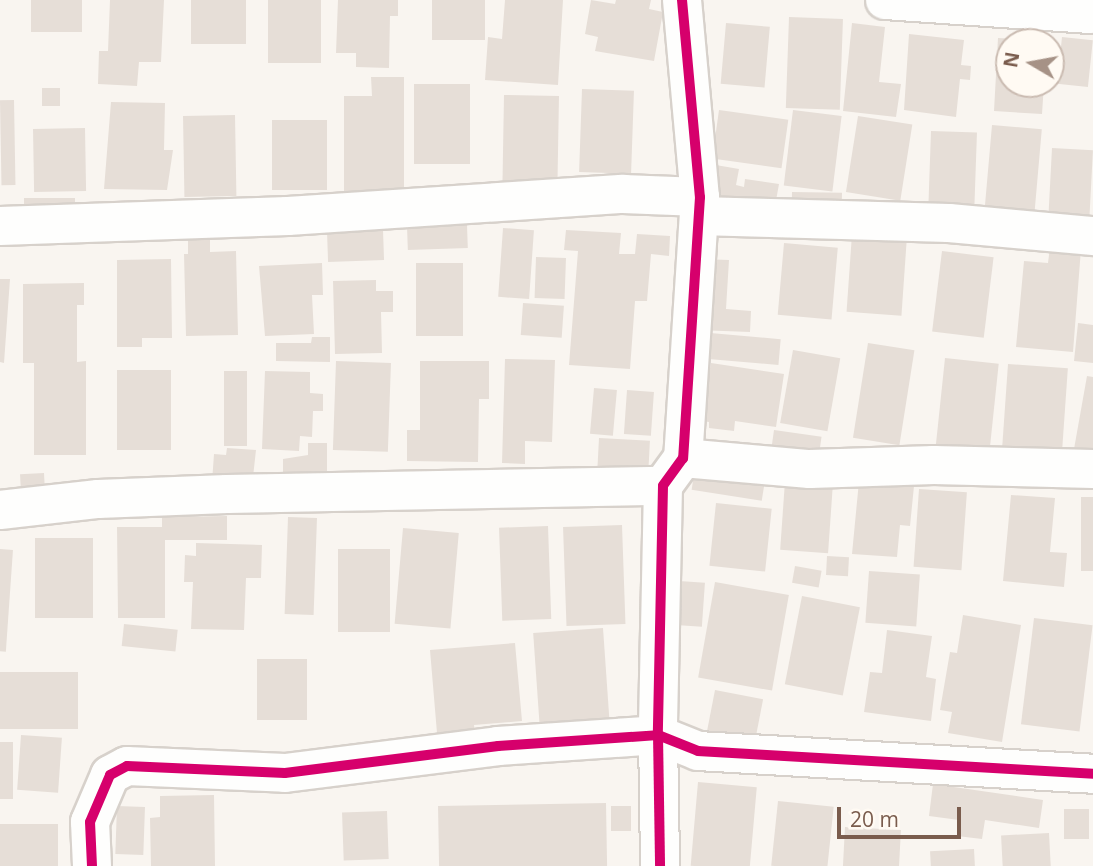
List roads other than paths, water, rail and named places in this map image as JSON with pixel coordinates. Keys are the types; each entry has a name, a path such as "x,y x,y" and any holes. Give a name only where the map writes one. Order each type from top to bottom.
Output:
{"street":[{"path":"660,866 657,735 673,472 699,207 682,0"},
{"path":"885,0 1093,14"},
{"path":"0,226 288,216 623,194 699,207 949,223 1093,236"},
{"path":"0,510 98,499 673,472 934,465 1093,469"},
{"path":"92,866 90,822 110,775 127,766 285,773 498,746 657,735 698,751 1093,774"}]}
